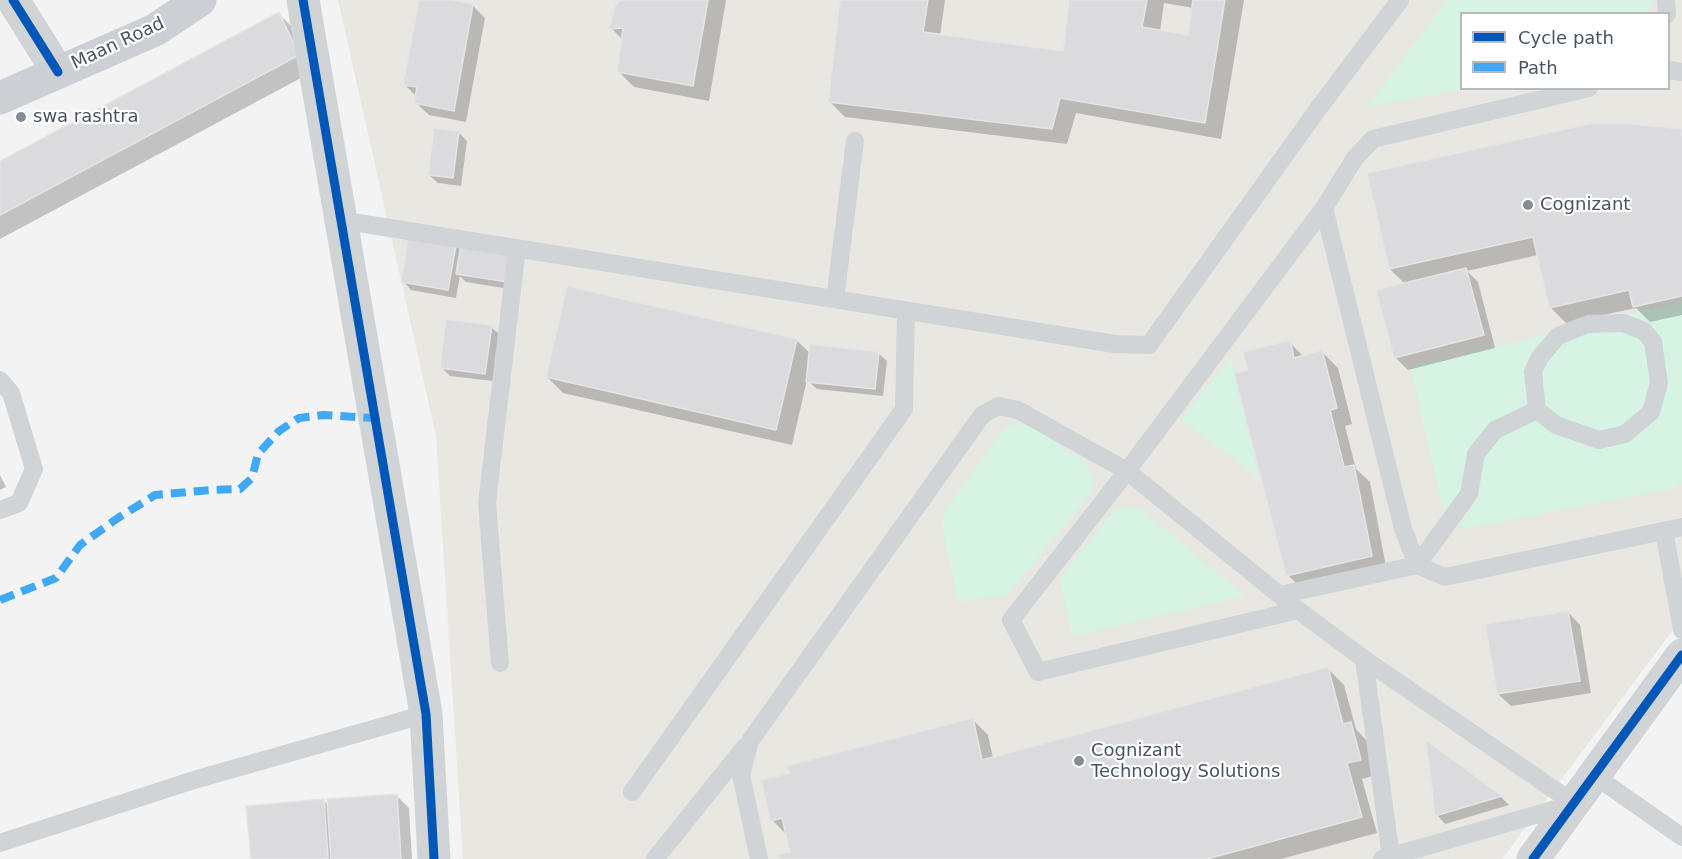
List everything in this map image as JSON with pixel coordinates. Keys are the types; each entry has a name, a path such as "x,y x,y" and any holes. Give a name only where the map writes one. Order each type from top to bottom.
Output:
{"main road":[{"name":"Maan Road","path":"0,98 155,30 200,0"}],"street":[{"path":"13,0 58,72"},
{"path":"303,0 426,714 434,859"},
{"path":"1533,859 1682,655"}],"lane":[{"path":"340,220 1115,344 1149,345 1318,109 1400,0"},
{"path":"1298,610 1038,672 1011,620 1127,471 1324,208 1355,158 1373,140 1581,90"},
{"path":"835,299 855,141"},
{"path":"1324,208 1403,529 1418,565"},
{"path":"500,663 487,503 518,248"},
{"path":"632,792 904,410 906,311"},
{"path":"1623,323 1644,331 1653,342 1659,383 1651,411 1625,434 1599,440 1557,425 1537,410 1533,372 1540,357 1558,336 1588,324 1623,323"},
{"path":"0,381 11,393 34,469 19,503 0,510"},
{"path":"655,859 750,741 982,415 998,406 1018,410 1127,471 1298,610 1364,659 1575,804"},
{"path":"1418,565 1469,494 1476,454 1495,430 1537,410"},
{"path":"1280,595 1418,565 1444,577 1673,529 1682,630"},
{"path":"1364,659 1386,858 1575,804"},
{"path":"0,843 194,780 426,714"},
{"path":"750,741 741,775 759,859"},
{"path":"1595,776 1682,837"}],"shaded area":[{"path":"338,0 1682,0 1682,618 1502,859 463,859 436,436"}],"green space":[{"path":"1447,0 1653,0 1649,12 1460,12 1460,90 1368,106"},
{"path":"1682,302 1682,482 1674,488 1465,529 1444,515 1411,367"},
{"path":"1231,357 1259,479 1181,419"},
{"path":"1017,423 1030,425 1085,462 1093,479 1092,492 1007,595 958,602 942,524 944,512 1005,428"},
{"path":"1129,506 1141,509 1245,596 1072,636 1060,579 1114,511"}],"building":[{"path":"419,0 451,0 473,4 454,111 414,103 417,87 403,85"},
{"path":"620,0 708,0 693,86 617,72 623,28 609,29 615,6"},
{"path":"840,0 928,0 923,32 1063,51 1069,0 1147,0 1142,27 1188,35 1193,0 1225,0 1205,123 1060,98 1052,129 828,102"},
{"path":"279,12 299,55 0,215 0,161"},
{"name":"Cognizant","path":"1589,124 1633,124 1682,129 1682,296 1633,307 1629,290 1549,308 1533,237 1389,269 1367,173"},
{"path":"434,128 459,131 453,178 428,175"},
{"path":"409,232 457,240 448,290 401,282"},
{"path":"461,245 513,254 508,282 456,274"},
{"path":"1466,268 1484,335 1394,358 1376,290"},
{"path":"567,286 797,339 776,430 546,377"},
{"path":"446,319 492,325 485,374 440,368"},
{"path":"1290,340 1294,358 1322,350 1337,408 1330,410 1344,467 1354,465 1372,556 1286,576 1234,373 1248,370 1243,352"},
{"path":"810,344 879,352 875,389 806,382"},
{"path":"1568,611 1580,681 1497,694 1485,624"},
{"name":"Cognizant Technology Solutions","path":"1328,667 1343,724 1351,722 1361,760 1347,763 1362,817 1207,859 779,859 778,854 790,852 782,818 770,821 761,780 790,773 786,766 973,718 982,760"},
{"path":"1426,740 1502,796 1435,816"},
{"path":"397,794 401,859 331,859 327,799"},
{"path":"324,799 328,859 251,859 246,806"}],"marked path":[{"path":"0,600 56,578 80,545 155,495 240,489 252,478 258,454 279,431 299,418 323,415 374,418"}],"cycle path":[{"path":"13,0 58,72"},
{"path":"303,0 426,714 434,859"},
{"path":"1533,859 1682,655"}],"place":[{"name":"swa rashtra","path":"21,117"},
{"name":"Cognizant","path":"1528,205"},
{"name":"Cognizant Technology Solutions","path":"1079,761"}]}
